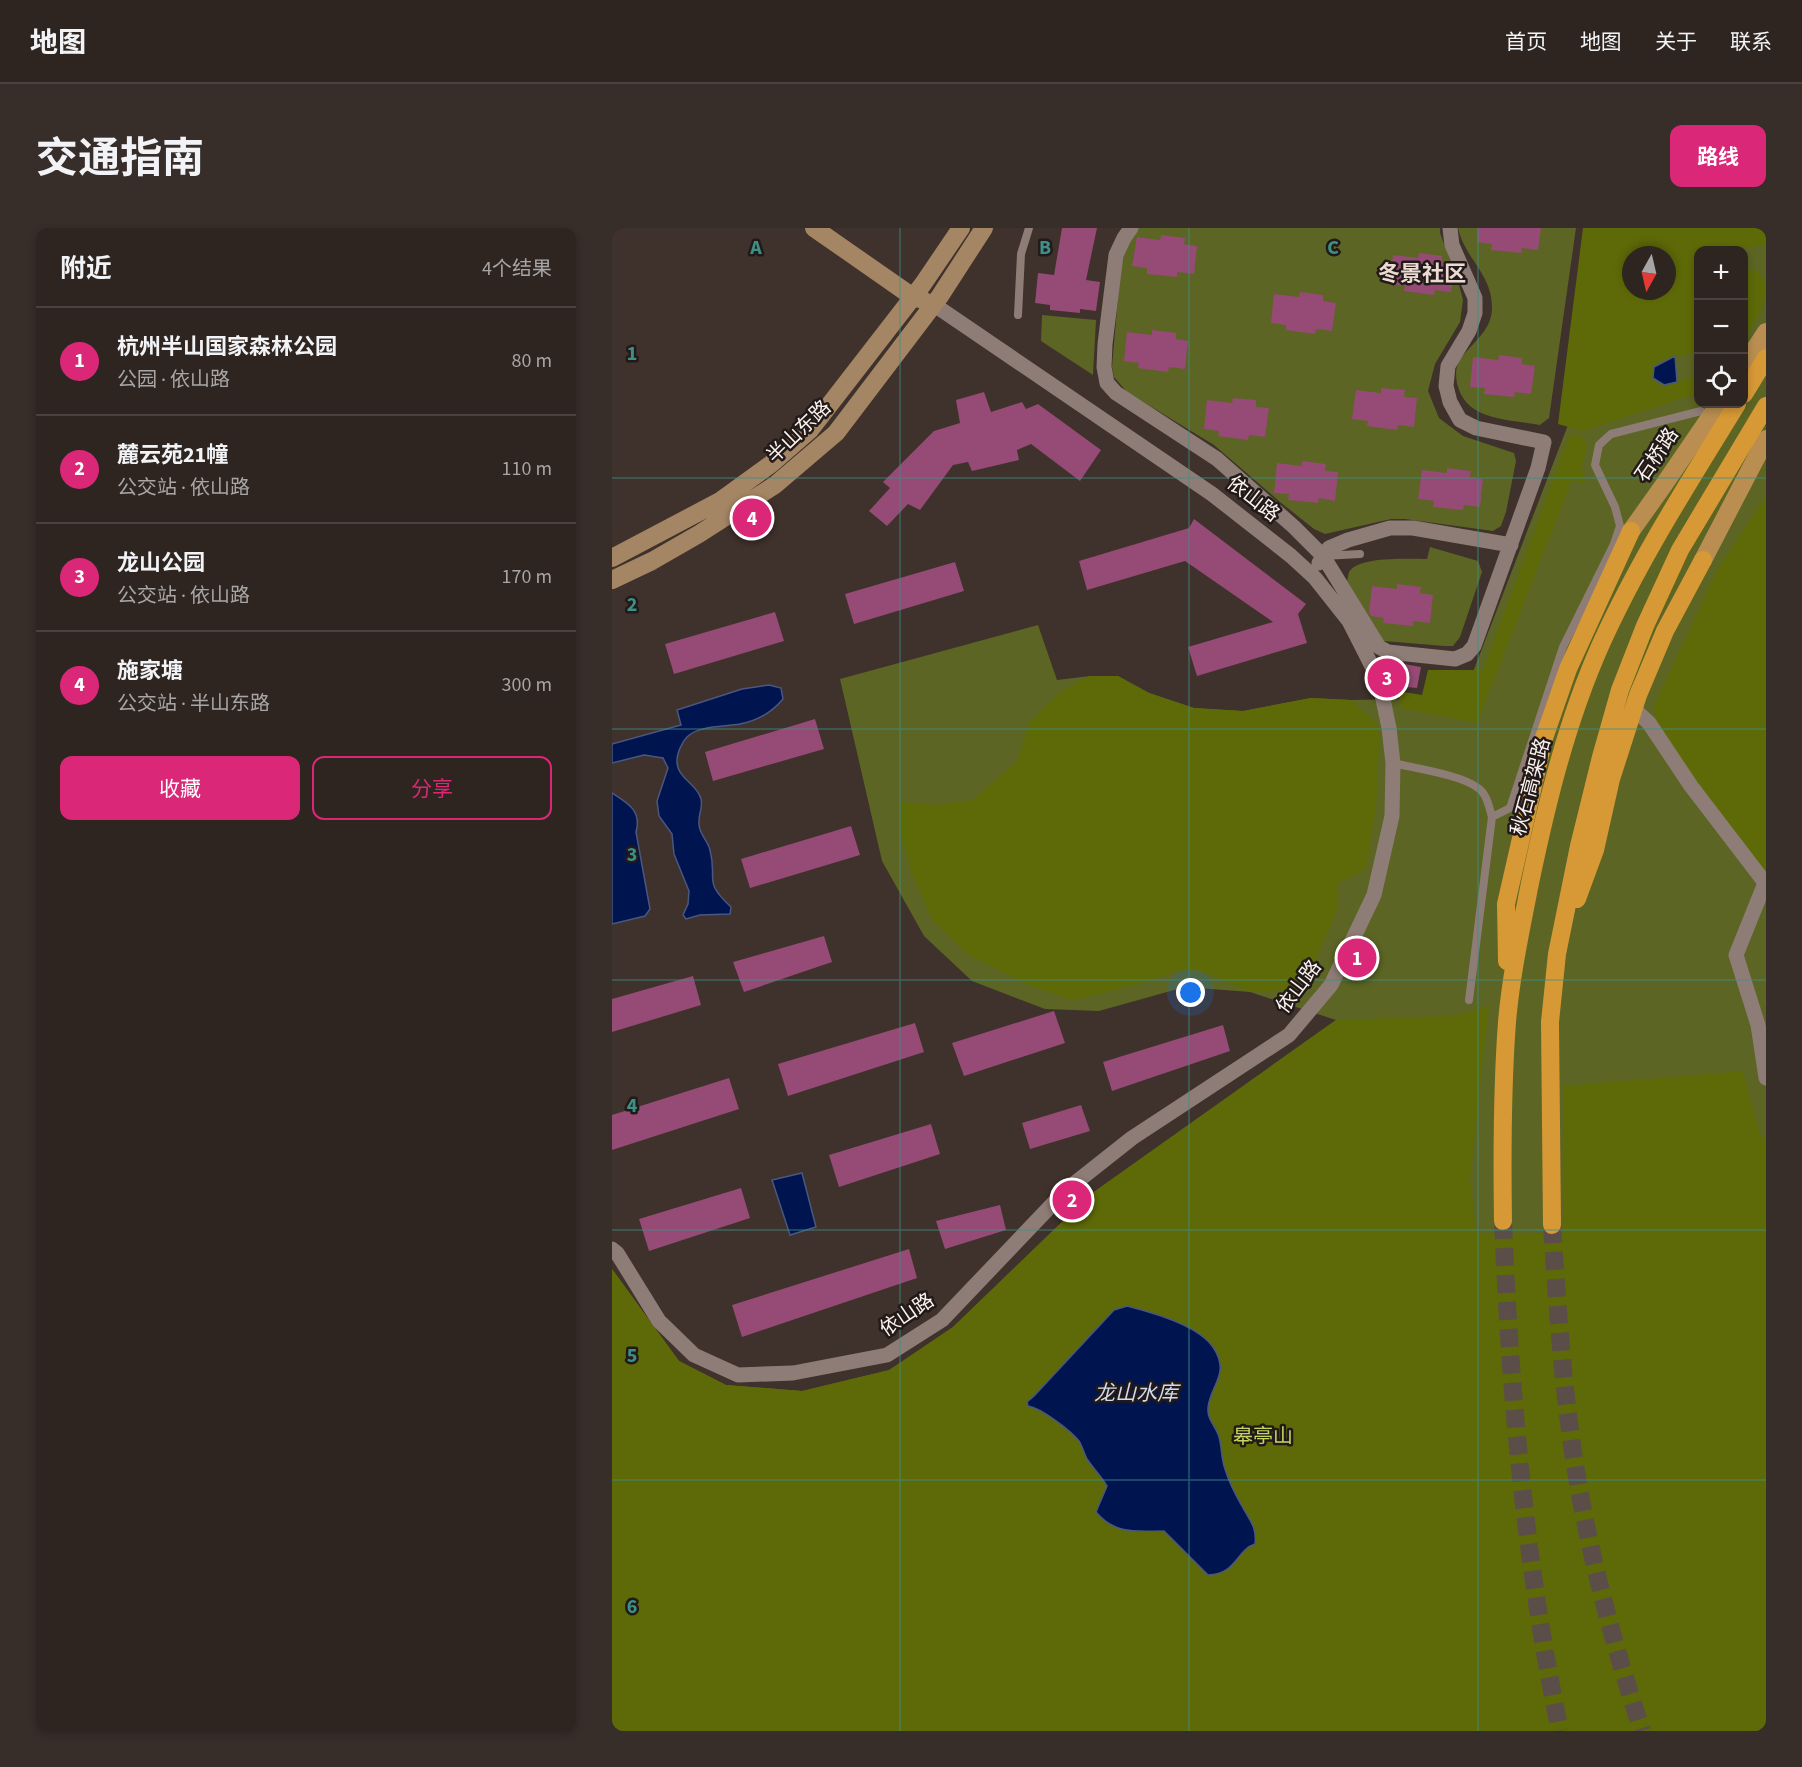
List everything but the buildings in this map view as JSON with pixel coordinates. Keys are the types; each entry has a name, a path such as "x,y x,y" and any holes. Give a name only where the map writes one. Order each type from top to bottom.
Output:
{"highway":[{"path":"1748,386 1766,358"},
{"path":"1552,1225 1550,1022 1557,954 1579,846 1601,757 1620,690 1645,626 1680,549 1766,406"},
{"name":"秋石高架路","path":"1503,1221 1502,1117 1507,1020 1517,946 1559,760 1600,645 1654,539 1735,408"},
{"path":"1507,1020 1506,904 1544,738 1568,669 1631,531"},
{"path":"1557,954 1595,850 1611,779 1633,708 1665,631 1703,560"}],"main road":[{"path":"814,228 914,297 933,304"},
{"name":"半山东路","path":"612,558 720,501 771,464 810,430 914,297 961,228"},
{"name":"半山东路","path":"612,580 652,561 699,534 775,485 836,433 933,304 984,228"},
{"path":"1748,359 1766,333"},
{"name":"石桥路","path":"1631,531 1716,408"},
{"path":"1703,560 1766,439"}],"street":[{"path":"1131,228 1116,255 1104,367 1107,383 1116,393 1217,459 1294,527 1323,556 1379,647 1388,652 1455,659 1467,654 1474,646 1538,468 1544,442 1476,428 1460,420 1450,402 1446,386 1448,366 1468,331 1475,313 1475,298 1452,245 1450,228"},
{"name":"依山路","path":"612,1249 617,1253 659,1321 694,1355 738,1375 793,1373 887,1355 942,1320 1074,1183 1132,1138 1289,1035 1331,985 1374,896 1392,816 1393,763 1389,728 1379,680 1350,621 1315,578 1291,556 1212,494 933,304"},
{"path":"1315,578 1319,562 1329,548 1390,528 1413,528 1511,545"},
{"path":"1633,708 1649,723 1691,786 1765,884 1736,955 1758,1024 1766,1078"},
{"path":"1758,1024 1766,1011"}],"lane":[{"path":"1018,315 1021,254 1029,228"},
{"path":"1492,817 1510,808 1563,647 1614,544 1620,526 1615,507 1594,465 1599,445 1611,434 1701,411"},
{"path":"1323,556 1360,554"},
{"path":"1393,763 1463,780 1478,788 1486,796 1492,817 1469,1000"}],"green space":[{"path":"1138,228 1440,228 1463,300 1460,322 1435,364 1428,391 1439,418 1463,436 1514,453 1516,461 1501,526 1493,531 1391,519 1325,534 1314,529 1280,502 1214,445 1127,392 1114,377 1112,367 1122,252"},
{"path":"1458,228 1576,228 1549,418 1540,425 1502,419 1478,411 1469,405 1457,383 1457,366 1486,328 1492,307 1488,285 1466,249"},
{"path":"1583,228 1766,228 1766,244 1748,247 1694,246 1694,354 1675,356 1654,367 1653,378 1664,385 1694,377 1694,394 1583,431 1558,424"},
{"name":"皋亭山","path":"1766,228 1766,1731 612,1731 612,1269 679,1361 726,1385 802,1391 889,1370 953,1327 1091,1194 1336,1020 1250,992 1185,987 1099,1011 1045,1009 972,981 924,936 882,861 840,679 1038,625 1057,680 1090,676 1118,676 1149,693 1194,708 1243,711 1311,698 1351,700 1463,698 1622,284 1622,300 1676,300 1676,253 1694,248 1694,408 1748,408 1748,246 1700,246"},
{"path":"1748,268 1759,272 1766,285 1760,313 1748,332"},
{"path":"1042,315 1096,320 1093,375 1041,341"},
{"path":"1570,434 1581,436 1587,444 1582,467 1585,484 1572,480 1477,723 1401,708 1398,691 1422,695 1428,670 1483,670"},
{"path":"1766,496 1766,891 1669,761 1653,708 1718,568"},
{"path":"1430,547 1478,561 1482,572 1460,637 1453,646 1384,641 1347,581 1349,572 1354,567 1373,561 1427,559"},
{"path":"1090,676 1118,676 1149,693 1194,708 1243,711 1311,698 1351,700 1380,727 1376,808 1366,869 1338,883 1337,910 1309,974 1284,990 1250,992 1209,974 1180,970 1132,986 1073,1000 1028,985 970,956 932,920 912,873 900,833 901,802 936,805 973,800 1017,761 1030,721 1062,691"},
{"name":"皋亭山","path":"1489,1006 1470,1179 1476,1233 1563,1234 1563,1086 1743,1071 1760,1135 1766,1139 1766,1731 612,1731 612,1269 679,1361 726,1385 802,1391 890,1370 953,1327 1091,1194 1336,1020 1453,1016"}],"water":[{"path":"1675,356 1677,382 1664,385 1653,378 1654,367"},
{"path":"769,685 781,688 783,699 769,712 746,723 698,730 687,737 679,751 677,761 680,772 696,789 701,799 699,826 710,850 714,885 731,907 730,914 700,915 686,919 683,915 688,904 689,891 674,854 672,834 659,816 657,801 668,768 663,758 644,755 612,763 612,744 681,725 677,710 742,689"},
{"path":"612,793 632,808 637,818 636,832 650,909 645,916 612,924"},
{"path":"802,1173 816,1227 790,1235 772,1180"},
{"name":"龙山水库","path":"1127,1306 1186,1326 1206,1339 1218,1356 1220,1372 1208,1412 1219,1437 1228,1479 1255,1532 1255,1544 1244,1551 1225,1571 1218,1574 1208,1575 1164,1531 1127,1530 1111,1525 1103,1519 1096,1512 1107,1486 1087,1459 1079,1441 1055,1420 1028,1406 1027,1402 1114,1310"}],"tunnel":[{"path":"1503,1221 1510,1349 1528,1541 1560,1731"},
{"path":"1552,1225 1569,1424 1585,1523 1602,1593 1642,1731"}],"place":[{"name":"施家塘","path":"752,518"},
{"name":"龙山公园","path":"1387,678"},
{"name":"杭州半山国家森林公园","path":"1357,958"},
{"name":"麓云苑21幢","path":"1072,1200"}],"district":[{"name":"冬景社区","path":"1422,274"}]}
